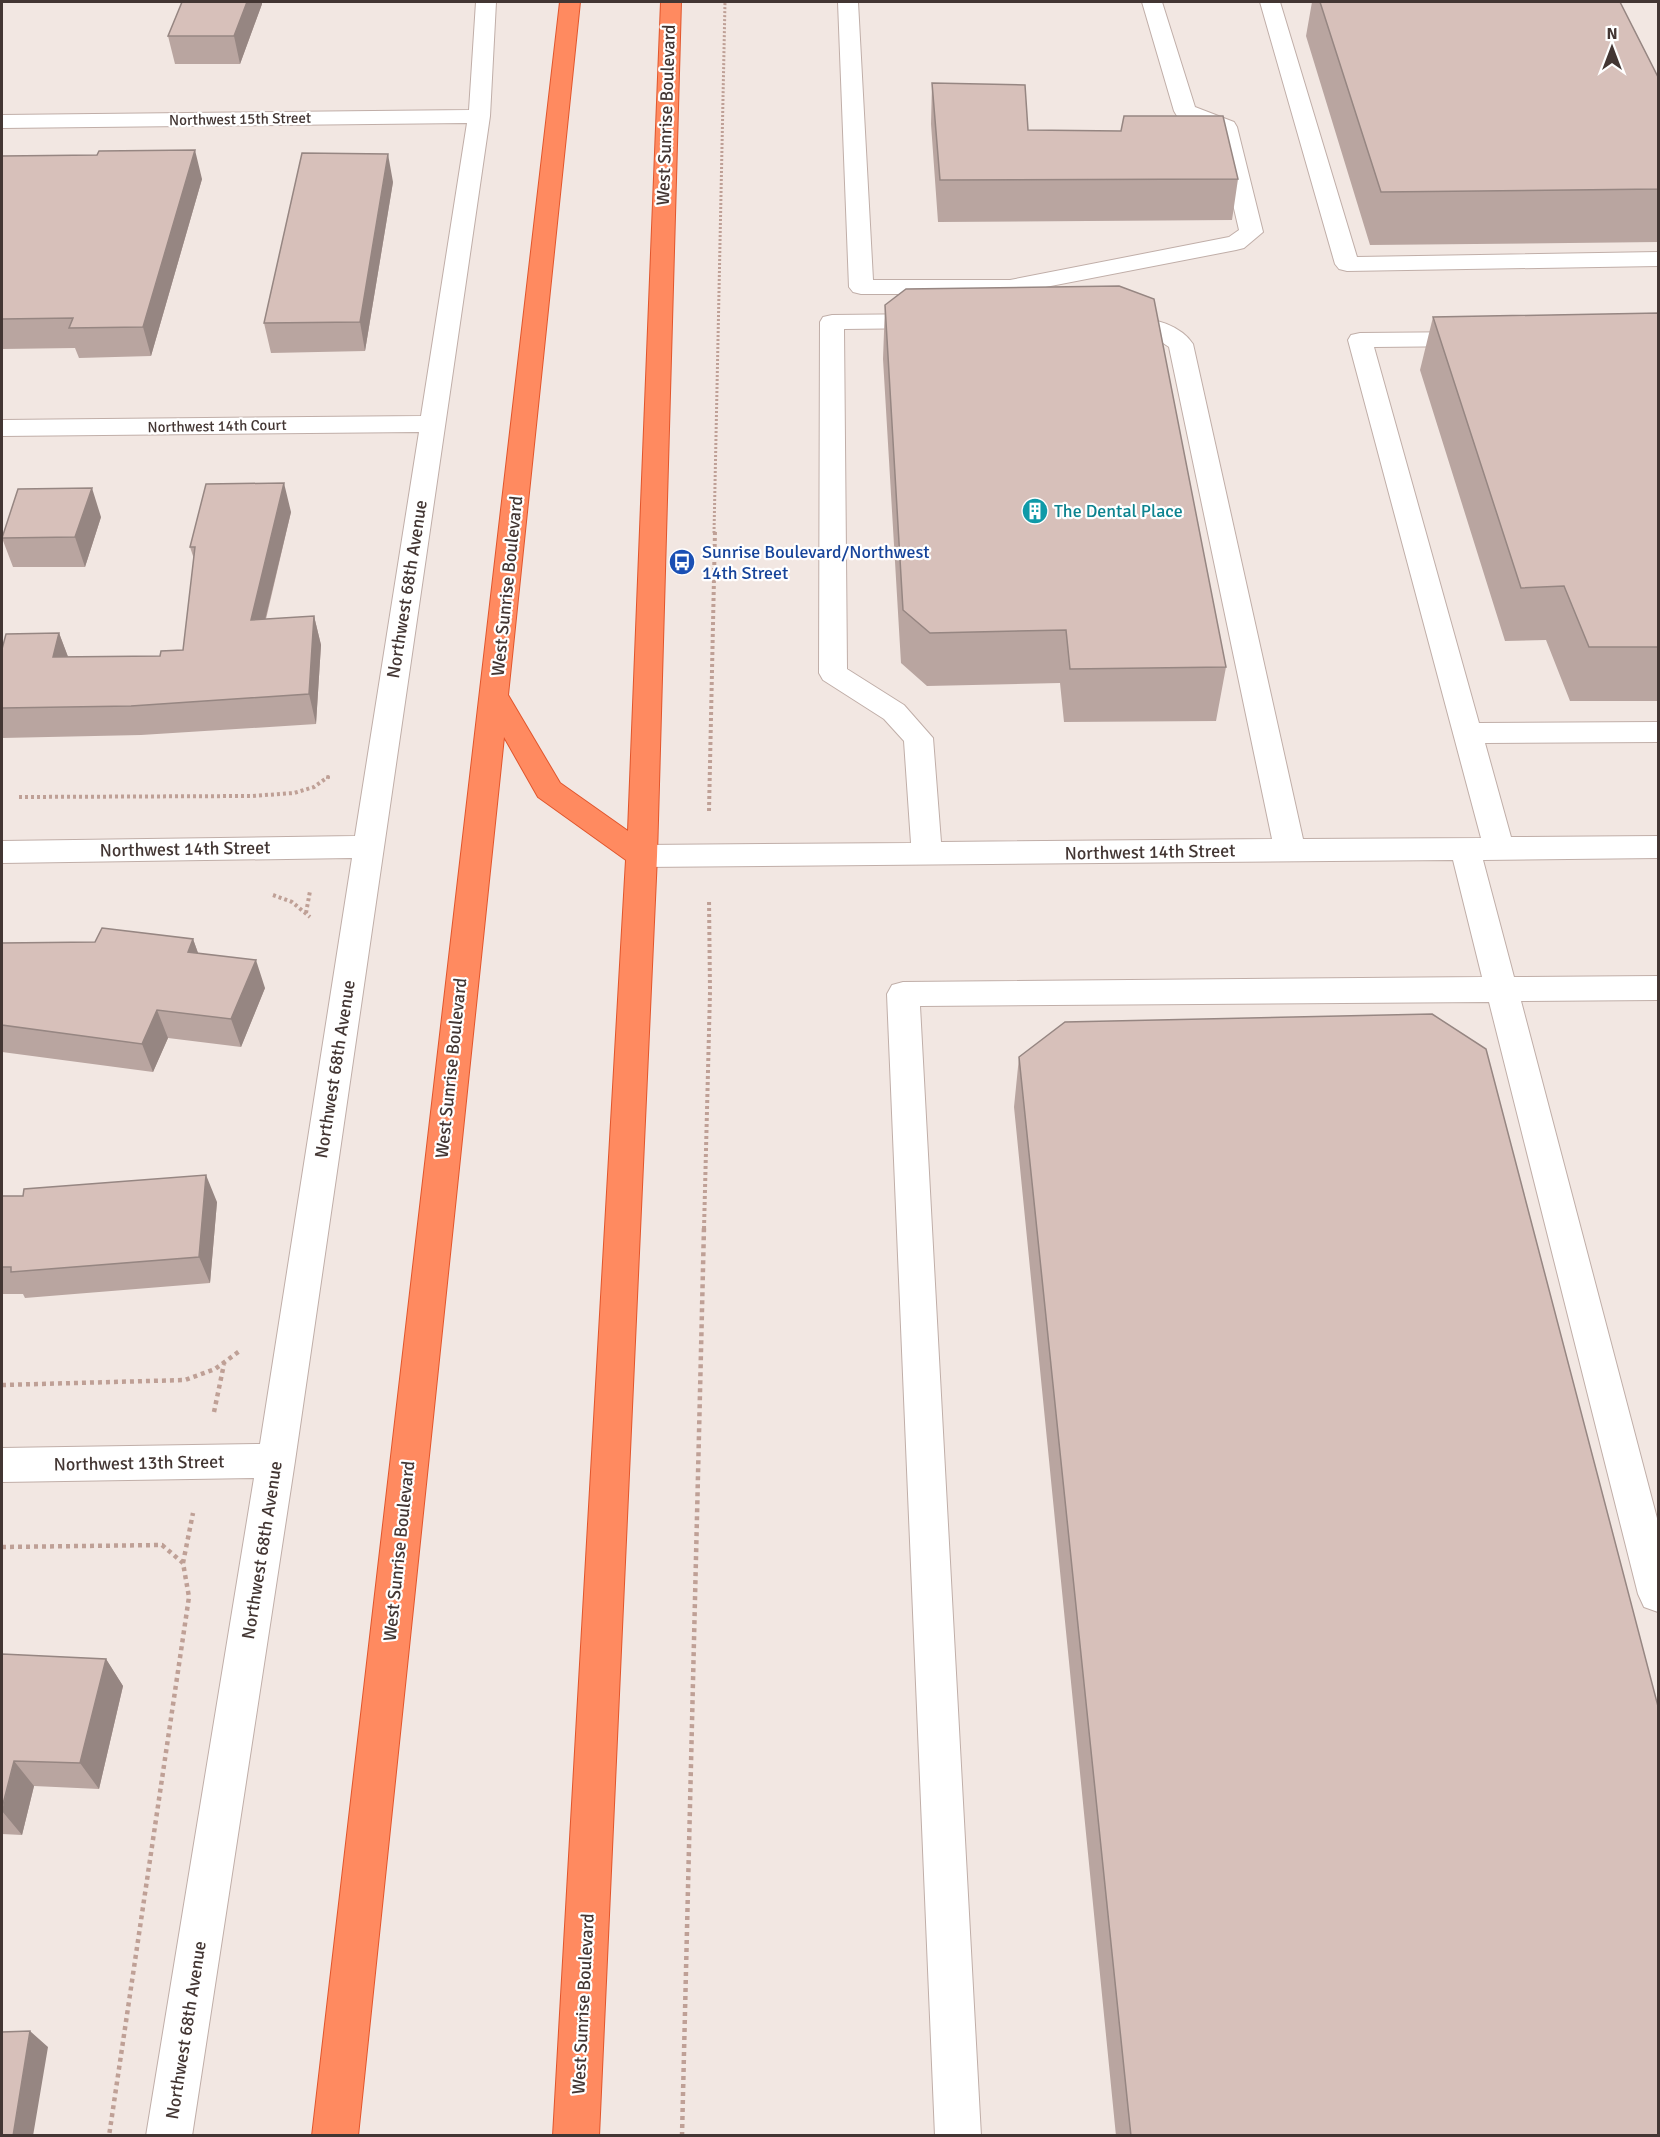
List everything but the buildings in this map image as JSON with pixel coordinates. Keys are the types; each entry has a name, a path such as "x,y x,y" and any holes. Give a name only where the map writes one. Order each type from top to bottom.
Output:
{"highway":[{"name":"West Sunrise Boulevard","path":"335,2136 570,2"},
{"name":"West Sunrise Boulevard","path":"576,2136 642,856 666,87 671,2"},
{"path":"494,695 549,790 642,856"}],"street":[{"name":"Northwest 68th Avenue","path":"169,2136 276,1461 478,116 486,2"},
{"path":"848,2 861,286 1010,286 1236,243 1251,232 1226,127 1185,111 1152,2"},
{"path":"1270,2 1347,264 1659,259"},
{"name":"Northwest 15th Street","path":"2,121 478,116"},
{"path":"1096,319 1120,318 1156,328 1181,344 1290,850"},
{"path":"927,854 918,738 894,712 833,673 832,322 952,321"},
{"path":"1499,848 1360,340 1503,339"},
{"name":"Northwest 14th Court","path":"2,428 432,424"},
{"path":"1467,733 1659,732"},
{"name":"Northwest 14th Street","path":"2,852 368,847"},
{"name":"Northwest 14th Street","path":"642,856 1659,847"},
{"path":"1465,848 1659,1594"},
{"path":"958,2136 903,994 1659,988"},
{"name":"Northwest 13th Street","path":"2,1465 276,1461"}],"path":[{"path":"682,2136 710,992 708,855 725,2"},
{"path":"328,777 336,771"},
{"path":"269,893 292,902 314,921"},
{"path":"2,1386 184,1380 209,1373 231,1360 245,1346"},
{"path":"2,1547 162,1545 183,1563 189,1597 109,2136"}],"place":[{"name":"The Dental Place","path":"1035,511"},
{"name":"Sunrise Boulevard/Northwest 14th Street","path":"682,562"}]}
